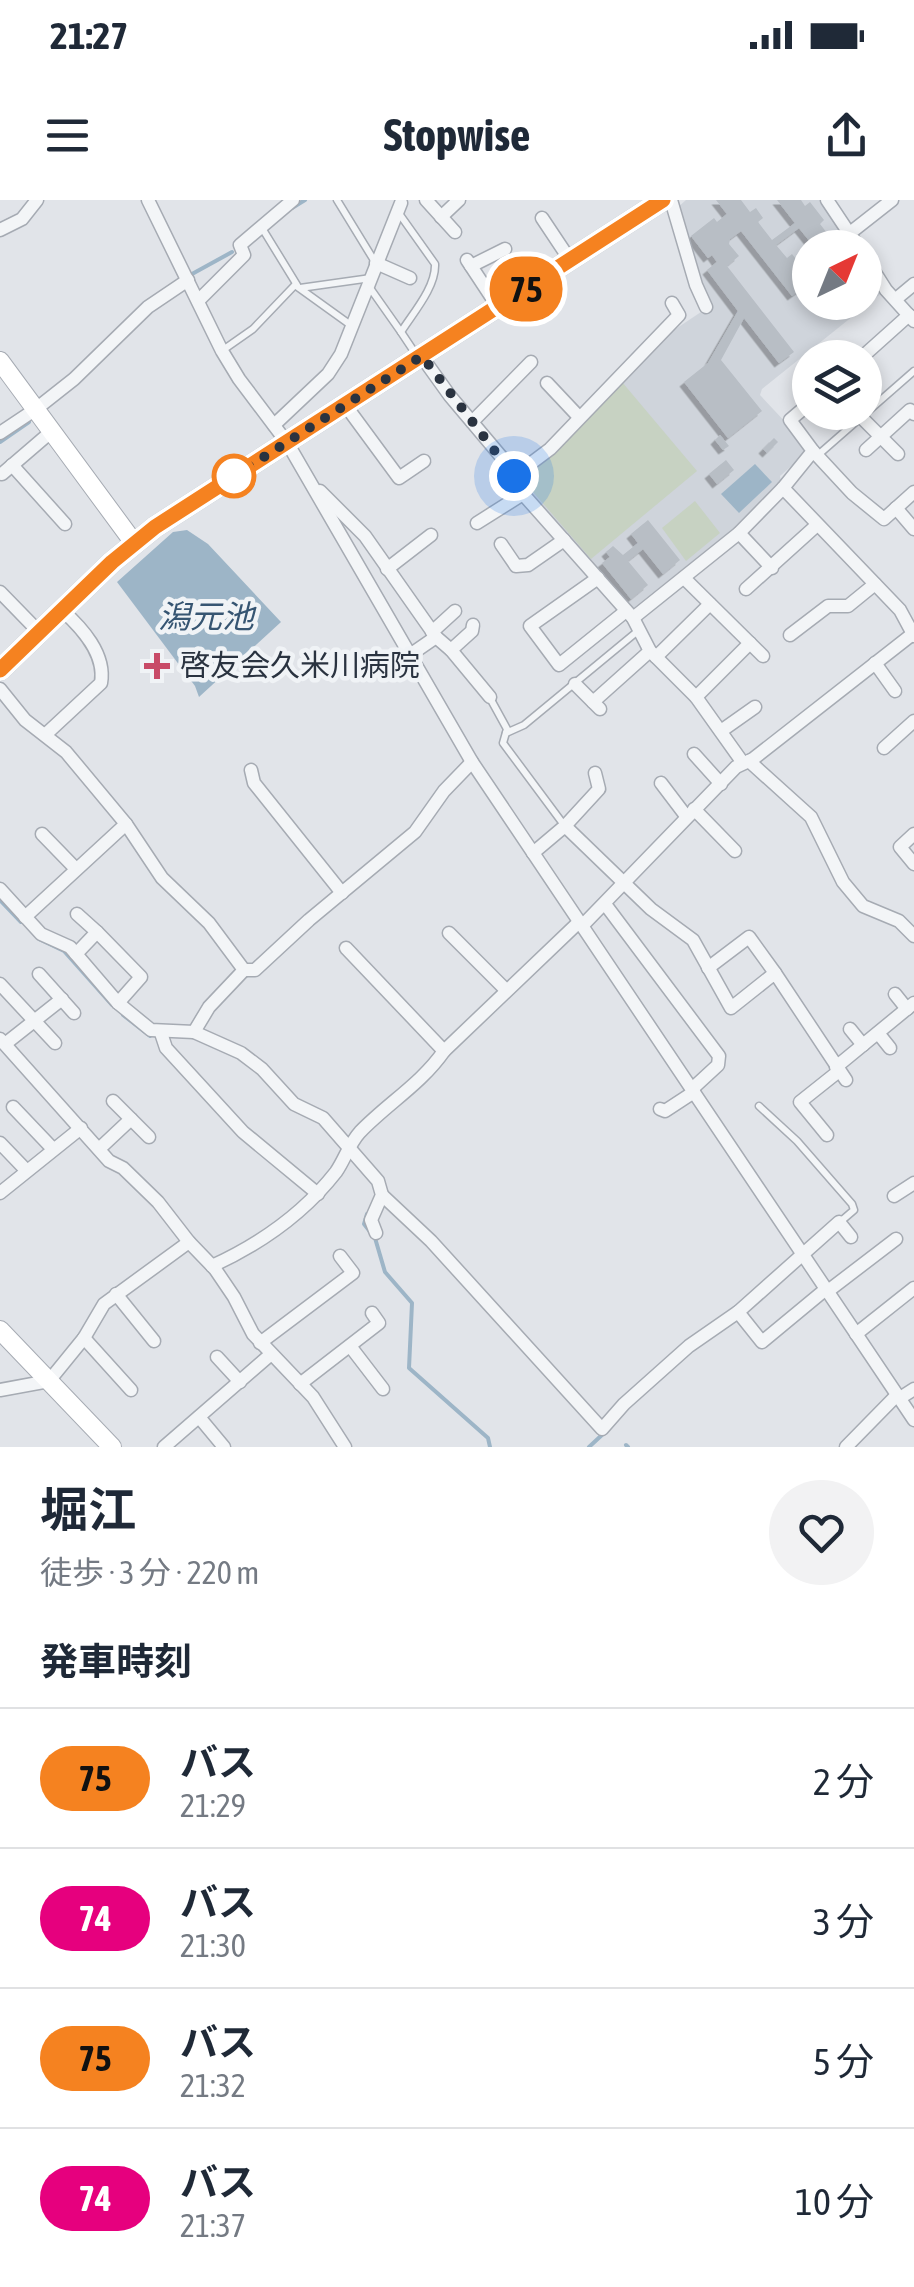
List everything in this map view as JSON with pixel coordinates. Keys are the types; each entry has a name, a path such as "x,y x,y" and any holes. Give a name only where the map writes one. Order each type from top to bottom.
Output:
{"main road":[{"path":"0,670 134,542 191,501 288,444 663,200"}],"street":[{"path":"148,200 222,350 288,444 472,762 914,1420"},
{"path":"198,301 244,254 240,245 293,200"},
{"path":"426,200 455,232"},
{"path":"442,217 459,200"},
{"path":"671,200 706,307"},
{"path":"828,200 848,230"},
{"path":"854,230 892,200"},
{"path":"0,230 22,219 34,202"},
{"path":"274,425 328,374 353,327 398,203"},
{"path":"542,218 570,260"},
{"path":"498,307 469,263 505,249"},
{"path":"376,263 410,278"},
{"path":"0,433 74,378 148,307 188,280"},
{"path":"882,280 911,318 882,341"},
{"path":"896,299 914,284"},
{"path":"514,476 550,449 679,315 672,303"},
{"path":"421,357 524,494 633,620 653,654 696,697 746,762 811,817 843,882 863,906 899,921 914,936"},
{"path":"0,360 134,542"},
{"path":"472,422 532,362"},
{"path":"547,384 579,418"},
{"path":"346,406 399,478 424,461"},
{"path":"866,450 910,410 914,414"},
{"path":"798,430 852,492 884,519 914,492"},
{"path":"873,430 898,454"},
{"path":"52,431 7,470 50,498 65,524"},
{"path":"598,578 530,626 559,665 633,620 739,533 815,453"},
{"path":"313,487 326,495 364,536 434,634 490,697"},
{"path":"212,1266 294,1216 318,1194 373,1119 427,1075 444,1051 505,990 605,904 690,813 746,762 914,634 900,610 783,488"},
{"path":"477,523 524,494"},
{"path":"896,508 914,529"},
{"path":"746,589 818,525"},
{"path":"739,533 772,568"},
{"path":"387,569 431,535"},
{"path":"500,544 516,566 528,565 564,540"},
{"path":"684,578 764,656"},
{"path":"790,635 828,606 848,606 874,584"},
{"path":"0,592 39,632"},
{"path":"575,684 596,706 622,676 710,604"},
{"path":"44,735 101,683 94,647 81,627 62,610"},
{"path":"410,655 456,611"},
{"path":"451,650 473,626"},
{"path":"696,697 750,643"},
{"path":"875,663 895,691"},
{"path":"0,689 25,720 66,752 126,824 162,878 209,923 244,970"},
{"path":"720,731 755,707"},
{"path":"884,748 914,721"},
{"path":"694,754 721,784"},
{"path":"194,1032 209,1007 244,970 256,970 415,832 472,762"},
{"path":"251,770 254,782 342,894"},
{"path":"533,853 565,826 598,789 595,773"},
{"path":"660,783 734,851"},
{"path":"25,916 126,824"},
{"path":"565,826 651,909 693,940 731,1008 775,973"},
{"path":"42,834 76,869"},
{"path":"914,834 900,847 914,864"},
{"path":"0,889 41,934 70,948 118,1002 151,1030 194,1032 250,1058 294,1104 323,1118 378,1181 382,1195 431,1241 602,1429 688,1346 738,1312 839,1222 852,1237"},
{"path":"605,904 719,1056 718,1065 693,1091 664,1112 660,1109"},
{"path":"77,914 141,977 118,1002"},
{"path":"76,954 97,932"},
{"path":"448,933 505,990"},
{"path":"708,968 749,937 840,1072"},
{"path":"346,948 444,1051"},
{"path":"39,974 74,1013"},
{"path":"0,984 55,1043"},
{"path":"827,1135 800,1102 840,1072 863,1045 911,1006 895,994"},
{"path":"62,999 2,1042 99,1149 158,1202 212,1266 260,1343 321,1408 341,1442 324,1447"},
{"path":"850,1030 863,1045"},
{"path":"161,1032 166,1048 243,1132 318,1194"},
{"path":"878,1033 890,1048"},
{"path":"113,1101 149,1137"},
{"path":"13,1107 53,1148"},
{"path":"99,1149 131,1119"},
{"path":"0,1192 81,1128"},
{"path":"0,1143 26,1169"},
{"path":"894,1196 914,1183"},
{"path":"376,1233 371,1220 382,1195"},
{"path":"738,1312 762,1342 896,1240"},
{"path":"0,1390 49,1382 84,1338 104,1304 189,1242"},
{"path":"260,1343 353,1273 340,1256"},
{"path":"856,1334 912,1293"},
{"path":"116,1294 154,1341"},
{"path":"300,1384 379,1323 372,1313"},
{"path":"0,1330 112,1447"},
{"path":"84,1338 130,1390"},
{"path":"350,1346 383,1389"},
{"path":"164,1447 270,1354"},
{"path":"217,1357 240,1382"},
{"path":"846,1447 898,1396 914,1389"},
{"path":"199,1417 224,1447"}],"lane":[{"path":"338,200 376,263"},
{"path":"398,203 436,272 401,332"},
{"path":"262,226 298,287 353,327"},
{"path":"222,350 253,330 298,287 370,282 421,357"},
{"path":"882,399 914,371"},
{"path":"815,453 844,430"},
{"path":"506,732 524,726 575,684 633,620"},
{"path":"490,697 506,732 503,743 565,826"},
{"path":"760,1106 824,1169 852,1204 854,1210 839,1222"}],"shaded area":[{"path":"686,200 822,200 842,230 792,230 792,320 848,320 823,340 792,340 792,365 762,389 760,395 789,426 804,455 780,476 781,482 738,525 631,610 518,479 659,340 710,306 677,208"}],"green space":[{"path":"622,382 697,471 591,559 521,478"},
{"path":"695,501 720,533 686,561 662,528"}],"water":[{"path":"755,464 772,482 739,513 721,494"},
{"name":"潟元池","path":"187,530 208,544 281,622 199,697 195,686 117,582 173,532"}],"building":[{"path":"716,200 741,200 750,212 756,208 763,218 758,222 772,240 795,223 777,200 801,200 805,206 810,202 824,220 820,224 825,230 792,230 776,245 787,258 792,254 792,296 741,231 730,239 729,244 739,256 727,266 792,353 779,363 744,318 721,360 762,411 728,438 684,382 708,363 738,311 707,270 717,262 712,255 708,258 691,236 714,218 717,222 727,214"},
{"path":"720,435 729,446 723,450 715,440"},
{"path":"774,438 778,442 767,453 763,449"},
{"path":"726,460 734,470 717,484 709,474"},
{"path":"648,520 680,560 663,574 643,549 628,561 648,585 631,599 602,563 610,557 606,552 613,546 623,555 638,543 631,534"}],"waterway":[{"path":"292,208 305,200"},
{"path":"192,274 232,252"},
{"path":"0,442 29,422"},
{"path":"0,900 21,922"},
{"path":"39,939 64,951 112,1005"},
{"path":"123,1015 150,1036"},
{"path":"367,1214 364,1224 375,1238 385,1272 412,1303 409,1368 488,1438 490,1447"},
{"path":"589,1447 603,1434"}],"bus line":[{"name":"75","path":"0,670 134,542 191,501 288,444 663,200"}],"place":[{"name":"啓友会久米川病院","path":"157,666"}],"route":[{"path":"234,476 422,356 514,476"}]}
